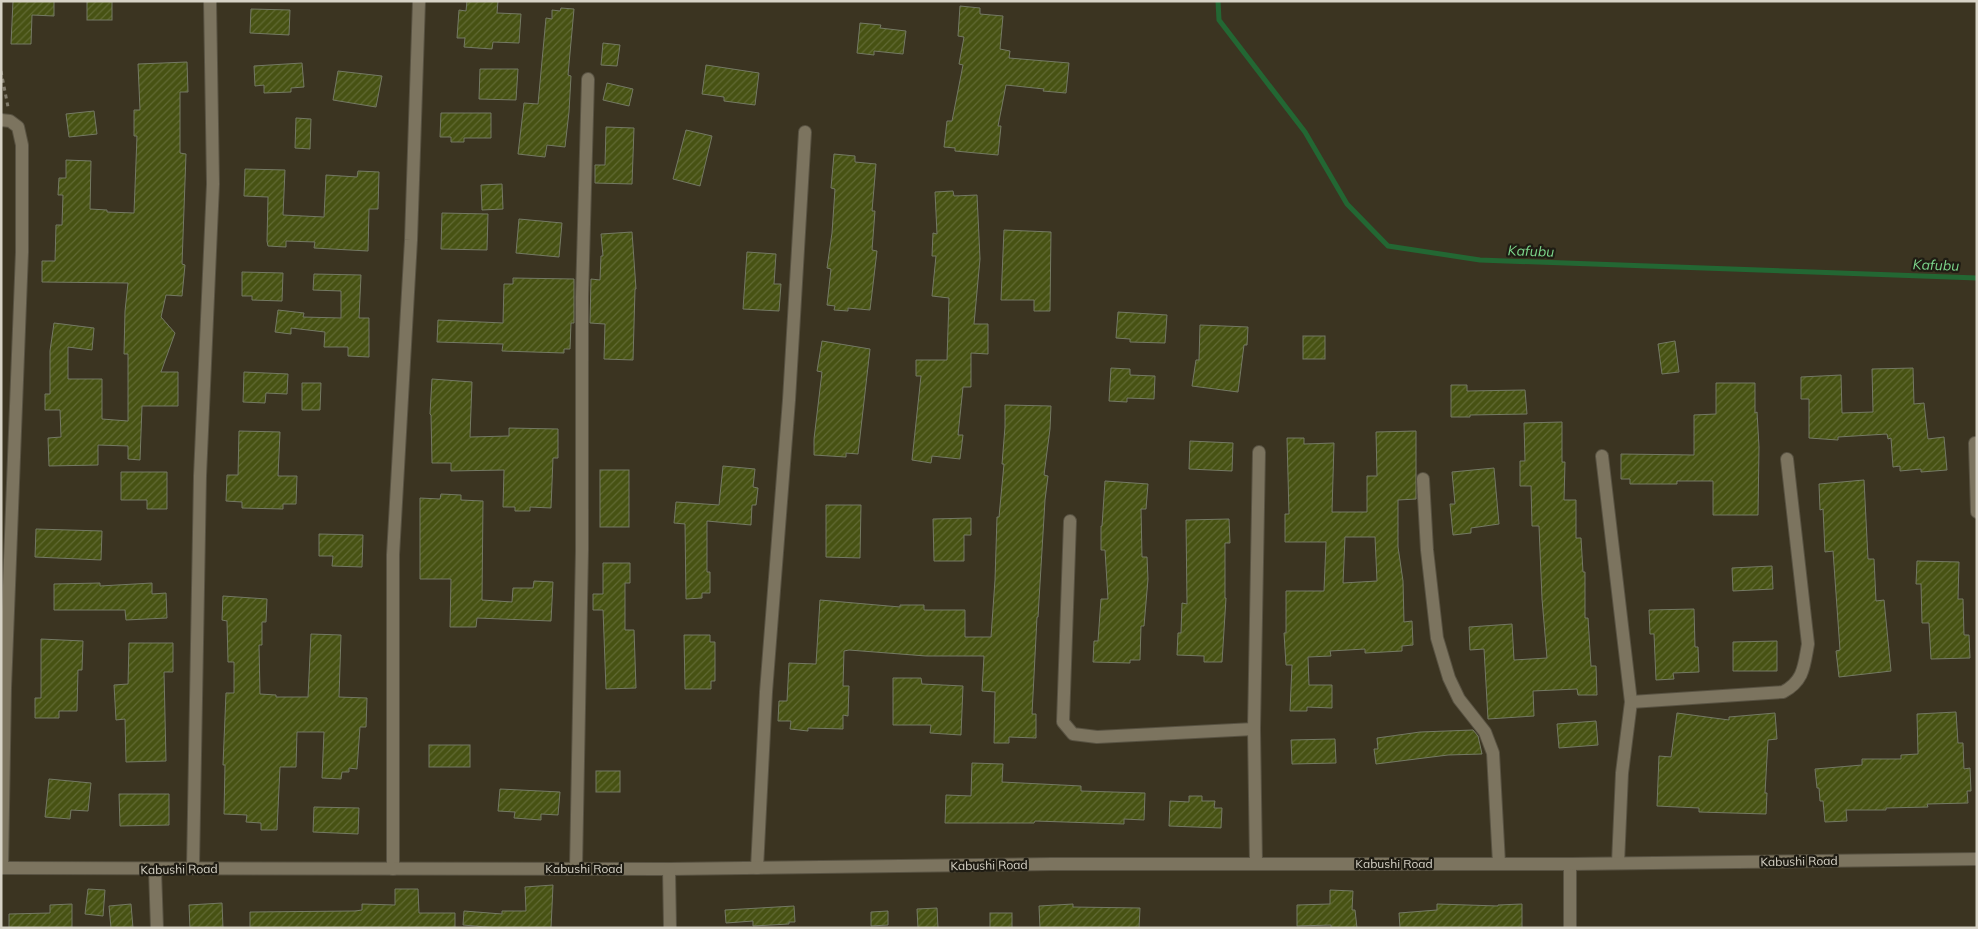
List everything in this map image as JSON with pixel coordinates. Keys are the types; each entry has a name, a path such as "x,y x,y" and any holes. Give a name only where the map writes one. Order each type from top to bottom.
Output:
{"street":[{"path":"194,868 200,476 213,184 210,1"},
{"path":"393,869 393,554 411,240 419,1"},
{"path":"576,868 582,550 582,297 588,79"},
{"path":"2,868 3,688 22,252 22,145 18,127 6,121"},
{"path":"757,868 766,692 789,400 805,132"},
{"path":"1974,443 1977,512"},
{"path":"1256,863 1254,729 1259,452"},
{"path":"1602,456 1631,702 1622,773 1618,863"},
{"path":"1631,702 1783,692 1795,686 1801,674 1808,644 1786,459"},
{"path":"1422,479 1427,550 1437,638 1449,678 1459,699 1486,732 1493,753 1499,863"},
{"path":"1070,521 1063,722 1072,734 1097,737 1254,729"},
{"name":"Kabushi Road","path":"2,868 155,870 194,868 668,869 1256,863 1570,864 1977,859"},
{"path":"1570,864 1570,928"},
{"path":"668,869 670,928"},
{"path":"155,870 157,928"}],"path":[{"path":"1,71 6,121"}],"building":[{"path":"13,1 54,1 54,16 32,15 31,44 11,44"},
{"path":"87,1 112,1 112,20 87,20"},
{"path":"467,1 498,1 497,13 521,14 519,43 493,42 492,49 464,47 465,38 457,38 459,10 466,11"},
{"path":"960,6 980,8 980,14 1003,16 1000,49 1010,51 1009,58 1069,63 1066,93 1006,85 998,126 1001,126 998,155 955,151 955,148 944,147 947,121 952,121 963,65 959,64 964,37 958,36"},
{"path":"561,8 574,9 568,75 571,76 569,112 565,147 547,145 545,157 518,154 524,103 538,104 546,18 552,19 552,10 560,11"},
{"path":"251,9 290,10 289,35 250,33"},
{"path":"860,23 881,25 880,28 906,31 903,54 874,51 874,55 857,53"},
{"path":"603,43 620,45 617,66 601,65"},
{"path":"187,62 188,92 180,92 180,153 186,154 182,264 185,265 182,296 166,295 161,317 175,333 161,372 178,372 178,406 142,406 140,460 128,459 128,446 98,445 98,465 49,466 48,438 61,437 60,410 45,410 45,394 50,394 50,351 54,323 94,328 92,350 68,347 68,379 102,379 102,419 128,421 128,354 124,354 128,283 42,282 42,261 55,261 56,225 62,225 63,195 58,195 59,178 66,178 66,160 91,161 90,209 134,213 137,136 134,136 134,110 140,110 138,64"},
{"path":"302,63 304,87 291,88 291,92 264,93 264,85 255,86 254,66"},
{"path":"706,65 759,73 755,105 724,101 724,97 702,94"},
{"path":"480,69 518,69 516,100 479,99"},
{"path":"338,71 382,76 376,107 333,100"},
{"path":"607,83 633,89 629,106 603,100"},
{"path":"94,111 97,134 69,137 66,114"},
{"path":"441,113 491,113 491,138 464,138 464,142 451,142 451,137 440,137"},
{"path":"296,118 311,119 310,149 295,148"},
{"path":"606,127 634,128 632,184 595,183 595,165 605,165"},
{"path":"686,130 712,136 700,186 673,179"},
{"path":"834,154 855,156 855,162 876,164 872,211 875,211 872,250 877,251 870,310 848,308 848,311 834,310 835,306 827,305 831,269 827,268 835,189 831,188"},
{"path":"245,169 285,170 283,215 324,217 326,175 357,177 358,171 379,172 378,209 369,209 368,251 314,248 315,242 286,241 286,247 268,246 268,197 244,196"},
{"path":"502,184 503,209 482,210 481,185"},
{"path":"953,191 954,196 977,195 980,259 974,324 988,324 988,354 971,353 971,387 963,387 958,435 963,435 960,459 932,456 931,463 912,460 921,376 916,376 916,360 947,360 949,298 932,296 936,256 932,256 933,233 937,234 935,192"},
{"path":"442,213 488,214 487,250 441,249"},
{"path":"519,219 562,223 559,257 516,253"},
{"path":"1004,230 1051,232 1050,311 1034,311 1034,300 1001,300"},
{"path":"632,232 636,289 633,360 604,359 605,324 590,323 591,279 600,280 601,256 603,256 601,234"},
{"path":"747,252 776,254 774,284 781,284 779,311 743,309"},
{"path":"242,272 283,273 282,301 252,300 252,296 242,296"},
{"path":"314,274 361,275 359,318 369,318 369,357 348,356 348,347 324,347 325,332 291,328 291,334 275,332 278,310 304,313 303,317 341,318 341,291 313,290"},
{"path":"513,278 574,279 574,323 571,323 570,349 564,349 564,353 502,351 503,344 437,342 438,320 503,323 504,284 513,284"},
{"path":"1118,312 1167,315 1165,343 1130,342 1130,339 1116,338"},
{"path":"1200,325 1248,327 1247,345 1244,345 1238,392 1192,386 1196,360 1199,360"},
{"path":"1303,336 1325,336 1325,359 1303,359"},
{"path":"822,341 870,349 858,454 846,453 846,457 814,455 814,439 822,372 817,371"},
{"path":"1675,341 1679,372 1662,374 1658,344"},
{"path":"1111,368 1130,369 1130,375 1155,376 1154,399 1127,398 1127,402 1109,401"},
{"path":"1913,368 1914,404 1924,403 1928,439 1944,437 1947,470 1921,472 1921,469 1900,471 1900,466 1893,467 1891,438 1888,439 1887,434 1838,437 1838,440 1809,438 1809,399 1801,399 1801,377 1841,375 1842,413 1873,412 1872,369"},
{"path":"244,372 288,374 287,394 266,393 265,403 243,402"},
{"path":"432,379 472,382 470,437 509,436 509,428 558,429 558,458 553,458 551,508 530,507 530,511 515,511 515,507 503,507 504,470 451,471 451,463 432,463 430,414"},
{"path":"302,383 321,383 320,410 302,410"},
{"path":"1716,383 1755,383 1755,413 1757,412 1759,447 1758,515 1713,515 1713,481 1677,481 1677,484 1630,484 1630,479 1621,479 1621,454 1694,455 1694,415 1716,414"},
{"path":"1451,385 1467,385 1467,391 1525,390 1527,414 1451,417"},
{"path":"1005,405 1051,406 1044,475 1048,476 1037,617 1032,714 1036,714 1036,738 1009,737 1009,743 994,743 995,692 982,691 984,656 926,656 844,651 843,686 849,686 848,716 843,715 843,729 808,728 808,731 790,729 791,721 778,721 779,701 787,701 789,663 816,664 820,600 900,607 900,605 924,605 924,610 965,610 965,637 991,637 997,517 999,517 1004,464 1002,464"},
{"path":"1562,422 1562,462 1565,462 1564,500 1576,500 1576,538 1581,538 1583,572 1585,572 1585,618 1588,618 1591,666 1596,666 1597,695 1578,695 1577,689 1533,691 1534,716 1488,719 1484,649 1470,650 1469,627 1512,624 1514,660 1547,658 1539,526 1532,526 1531,486 1520,486 1520,461 1525,461 1524,423"},
{"path":"239,431 280,432 278,476 297,476 296,504 283,504 283,509 242,508 242,502 226,501 227,475 238,475"},
{"path":"1416,431 1416,499 1398,500 1398,547 1403,581 1404,622 1412,621 1413,645 1402,646 1402,651 1365,653 1365,649 1330,651 1331,656 1308,657 1309,685 1332,685 1332,708 1307,707 1307,711 1290,711 1292,665 1286,665 1284,633 1286,633 1286,591 1324,591 1326,542 1285,542 1285,514 1289,514 1287,438 1304,438 1304,444 1334,443 1332,512 1367,512 1367,476 1377,476 1376,432","holes":["1345,537 1375,537 1377,581 1343,583"]},
{"path":"1190,441 1233,443 1232,471 1189,469"},
{"path":"723,466 755,469 753,487 758,488 756,505 752,505 751,525 707,521 707,572 710,572 710,593 702,593 702,598 686,599 685,524 674,523 676,502 719,505"},
{"path":"1494,468 1499,524 1471,528 1471,533 1453,535 1450,504 1455,504 1452,472"},
{"path":"600,470 629,470 629,527 600,527"},
{"path":"121,472 167,472 167,509 147,509 147,500 121,500"},
{"path":"1864,480 1868,559 1874,559 1876,601 1884,600 1891,671 1839,677 1836,651 1840,650 1833,551 1825,552 1823,509 1820,510 1819,484"},
{"path":"1105,481 1148,484 1146,509 1141,509 1142,557 1147,557 1148,579 1144,626 1141,626 1140,660 1130,660 1130,663 1093,662 1094,641 1098,641 1101,599 1108,599 1105,550 1101,550"},
{"path":"441,494 461,495 461,500 483,501 482,600 512,602 513,588 533,588 534,581 553,582 551,621 477,618 476,627 450,627 451,579 420,579 420,498 440,499"},
{"path":"826,505 861,505 860,558 826,557"},
{"path":"971,518 971,535 964,535 964,561 934,561 933,519"},
{"path":"1229,519 1230,543 1225,543 1226,598 1222,662 1204,662 1204,656 1177,655 1178,633 1181,633 1182,603 1187,604 1186,520"},
{"path":"36,529 102,531 101,560 35,557"},
{"path":"319,534 363,535 362,567 332,566 333,556 319,556"},
{"path":"1917,561 1959,562 1958,599 1963,599 1964,635 1969,635 1970,658 1931,659 1929,623 1922,623 1921,584 1916,584"},
{"path":"603,563 630,563 630,583 625,583 625,630 634,630 636,688 606,689 603,610 593,610 593,594 603,594"},
{"path":"1772,566 1773,589 1733,591 1732,568"},
{"path":"100,583 100,586 152,583 152,594 166,593 167,618 126,620 125,610 54,610 54,584"},
{"path":"223,596 267,599 266,622 262,622 262,645 259,645 260,694 276,695 276,697 308,697 311,634 341,635 339,697 367,698 366,727 360,727 357,769 349,768 349,772 342,772 341,779 322,778 324,732 297,732 296,767 280,767 277,830 261,830 261,823 246,822 247,815 224,814 225,765 223,765 226,693 234,693 234,662 228,662 227,621 222,620"},
{"path":"1694,609 1695,647 1698,647 1699,672 1673,673 1674,679 1656,680 1654,634 1650,634 1649,610"},
{"path":"684,635 710,635 710,642 715,642 715,681 711,681 711,689 685,689"},
{"path":"41,639 83,641 82,670 78,670 77,711 59,711 59,718 35,718 35,698 41,698"},
{"path":"1777,641 1777,671 1733,671 1733,642"},
{"path":"129,643 173,643 173,672 164,672 166,761 126,762 125,719 116,720 114,685 128,684"},
{"path":"893,678 921,678 922,684 963,686 961,735 930,733 931,725 893,725"},
{"path":"1956,712 1958,743 1963,743 1964,769 1970,768 1971,791 1967,791 1968,803 1927,804 1928,807 1886,808 1886,810 1846,810 1847,821 1825,822 1823,801 1820,801 1815,769 1862,765 1862,759 1901,759 1901,755 1918,754 1917,714"},
{"path":"1677,713 1729,720 1729,717 1775,713 1777,739 1768,740 1765,793 1767,793 1766,814 1699,812 1699,808 1657,806 1659,756 1671,757"},
{"path":"1596,721 1598,745 1559,748 1557,724"},
{"path":"1473,730 1478,736 1482,754 1448,755 1376,764 1374,749 1378,749 1377,738 1420,732"},
{"path":"1335,739 1336,763 1292,764 1291,740"},
{"path":"429,745 470,745 470,767 429,767"},
{"path":"972,763 1003,764 1002,782 1081,786 1081,791 1145,793 1144,820 1124,819 1124,824 1035,821 1034,823 945,823 946,795 971,796"},
{"path":"596,771 620,771 620,792 596,792"},
{"path":"49,779 91,783 88,811 71,810 70,819 45,817"},
{"path":"500,789 560,792 558,815 541,814 541,820 514,818 515,812 498,811"},
{"path":"119,794 169,794 169,825 120,826"},
{"path":"1189,796 1202,796 1202,801 1215,801 1214,808 1222,808 1221,828 1169,826 1170,801 1189,802"},
{"path":"314,807 359,808 358,834 313,832"},
{"path":"553,885 551,928 498,928 463,925 464,911 502,914 502,911 526,911 525,887"},
{"path":"88,889 105,890 103,916 85,914"},
{"path":"395,889 418,889 419,913 455,913 455,928 250,928 250,912 355,911 362,910 362,904 395,905"},
{"path":"1330,890 1353,891 1352,910 1355,910 1357,928 1331,928 1331,925 1297,926 1297,905 1330,904"},
{"path":"222,903 223,928 190,928 189,905"},
{"path":"72,904 72,928 9,928 9,914 50,913 50,905"},
{"path":"131,904 133,928 111,928 109,906"},
{"path":"1073,904 1073,907 1140,908 1139,928 1040,928 1039,906"},
{"path":"1437,904 1498,906 1522,904 1522,928 1400,928 1399,913 1437,910"},
{"path":"794,906 795,922 789,922 789,924 753,926 753,921 726,923 725,910"},
{"path":"937,908 938,928 918,928 917,909"},
{"path":"888,911 888,925 871,926 871,912"},
{"path":"990,913 1012,913 1012,928 990,928"}],"waterway":[{"name":"Kafubu","path":"1218,1 1219,20 1305,132 1347,204 1388,246 1480,260 1977,278"}]}
